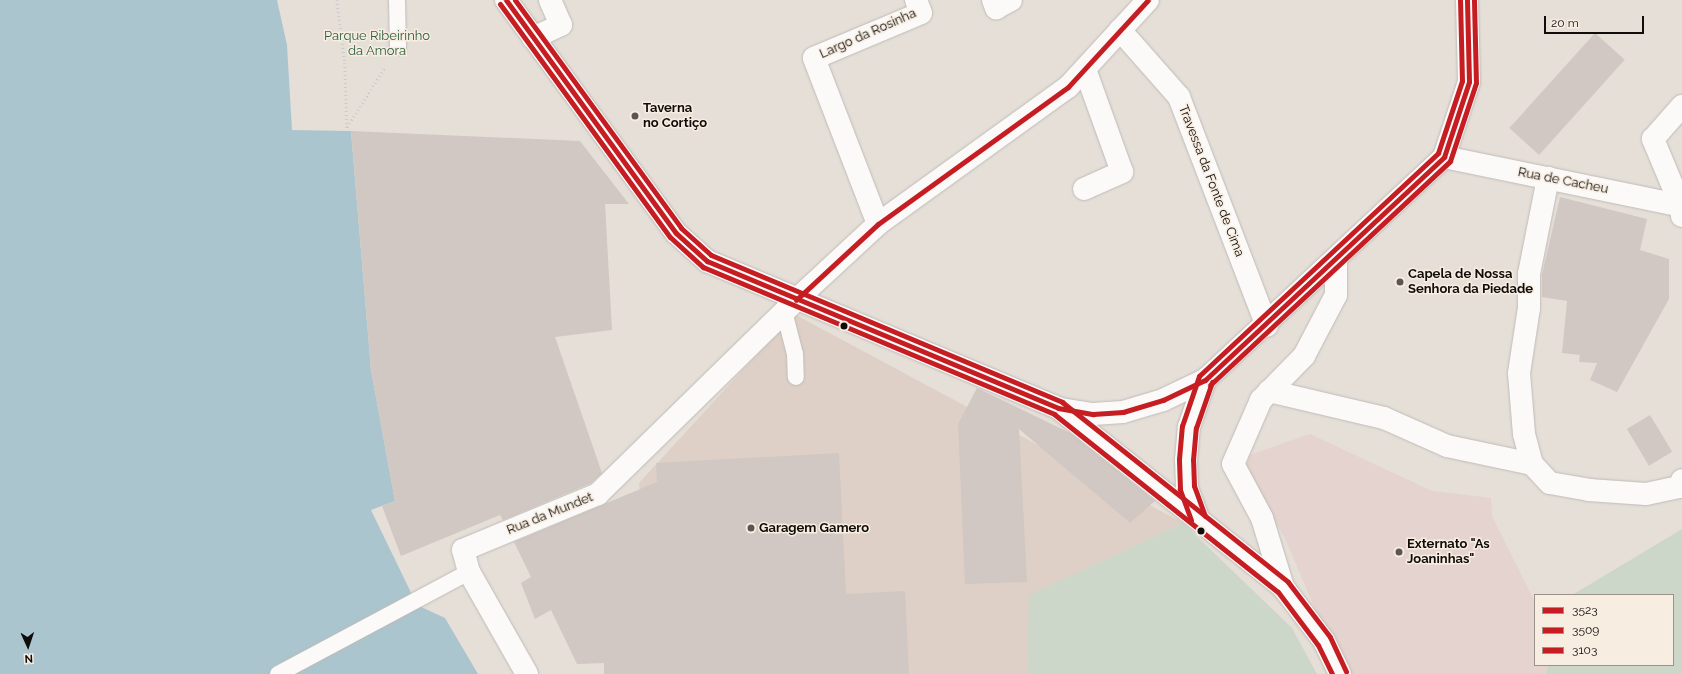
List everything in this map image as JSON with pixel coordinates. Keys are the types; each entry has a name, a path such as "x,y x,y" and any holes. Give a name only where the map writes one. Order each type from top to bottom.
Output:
{"street":[{"path":"506,0 676,233 707,261 790,306 1058,408 1093,414 1123,412 1163,400 1205,380 1267,326 1444,158 1468,82 1467,0"},
{"path":"533,38 561,25 550,0"},
{"name":"Largo da Rosinha","path":"878,224 814,58 921,13 916,0"},
{"path":"993,0 996,8 1012,0"},
{"path":"790,306 878,224 1068,87 1148,0"},
{"name":"Travessa da Fonte de Cima","path":"1120,30 1179,97 1267,326"},
{"path":"1084,189 1122,172 1085,69"},
{"path":"1682,106 1653,139 1682,210"},
{"name":"Rua de Cacheu","path":"1444,158 1548,178 1682,210"},
{"path":"1548,178 1529,274 1529,308 1520,373 1524,434 1532,464 1550,483 1589,490 1646,494 1680,487 1682,480"},
{"path":"1283,587 1262,518 1233,464 1261,400 1304,356 1336,295 1336,260"},
{"name":"Rua da Mundet","path":"527,674 469,572 464,550 598,494 790,306"},
{"path":"1198,518 1188,487 1186,460 1189,427 1205,380"},
{"path":"1269,392 1384,418 1447,446 1532,464"},
{"path":"1058,408 1283,587 1324,641 1340,674"}],"lane":[{"path":"397,0 398,47"},
{"path":"790,306 796,377"},
{"path":"278,674 469,572"}],"path":[{"path":"337,0 345,63 347,128 398,47"}],"shaded area":[{"path":"794,314 1183,523 1030,595 1027,674 655,674 639,483"},
{"name":"Externato \"As Joaninhas\"","path":"1310,434 1432,491 1491,498 1492,516 1534,600 1534,666 1548,666 1546,674 1351,674 1315,609 1285,538 1244,472 1250,455"},
{"path":"1183,523 1292,628 1317,674 1027,674 1029,595"},
{"path":"1682,529 1682,674 1546,674 1548,666 1674,666 1674,594 1574,594"}],"water":[{"path":"0,0 277,0 287,45 292,130 351,131 371,370 395,501 371,510 417,605 445,618 478,674 0,674"}],"building":[{"path":"1595,33 1625,60 1539,155 1509,128"},
{"path":"351,131 580,141 629,204 605,204 612,330 555,337 602,473 591,483 503,520 500,515 401,556 382,506 395,501 371,370"},
{"path":"1560,197 1647,219 1640,250 1669,259 1669,299 1617,392 1590,380 1597,363 1579,362 1580,355 1562,353 1567,301 1542,297 1542,275"},
{"path":"977,388 1070,433 1155,501 1130,523 1019,429 1027,582 965,584 958,424"},
{"path":"1650,415 1672,452 1649,466 1627,429"},
{"path":"839,453 846,594 905,591 909,674 604,674 604,663 577,664 551,610 535,619 521,583 531,577 514,542 657,482 656,463"}],"transit line":[{"name":"3523","path":"506,0 676,233 707,261 1058,408 1093,414 1123,412 1163,400 1205,380 1444,157 1469,82 1467,0"},
{"name":"3103","path":"515,0 681,228 711,255 1062,402 1288,582 1330,637 1346,671"},
{"name":"3523","path":"796,300 878,224 1068,87 1148,0"},
{"name":"3103","path":"1191,520 1180,489 1179,459 1182,426 1199,376 1438,153 1462,81 1460,0"},
{"name":"3509","path":"1210,385 1450,161 1476,83 1474,0"},
{"name":"3509","path":"500,4 670,237 703,267 1054,414 1278,592 1318,645 1332,674"},
{"name":"3509","path":"1205,516 1194,486 1193,460 1196,428 1212,382"}],"place":[{"name":"Taverna no Cortiço","path":"635,116"},
{"name":"Capela de Nossa Senhora da Piedade","path":"1400,282"},
{"name":"Garagem Gamero","path":"751,528"},
{"name":"Externato \"As Joaninhas\"","path":"1399,552"}],"park label":[{"name":"Parque Ribeirinho da Amora","path":"377,44"}]}
